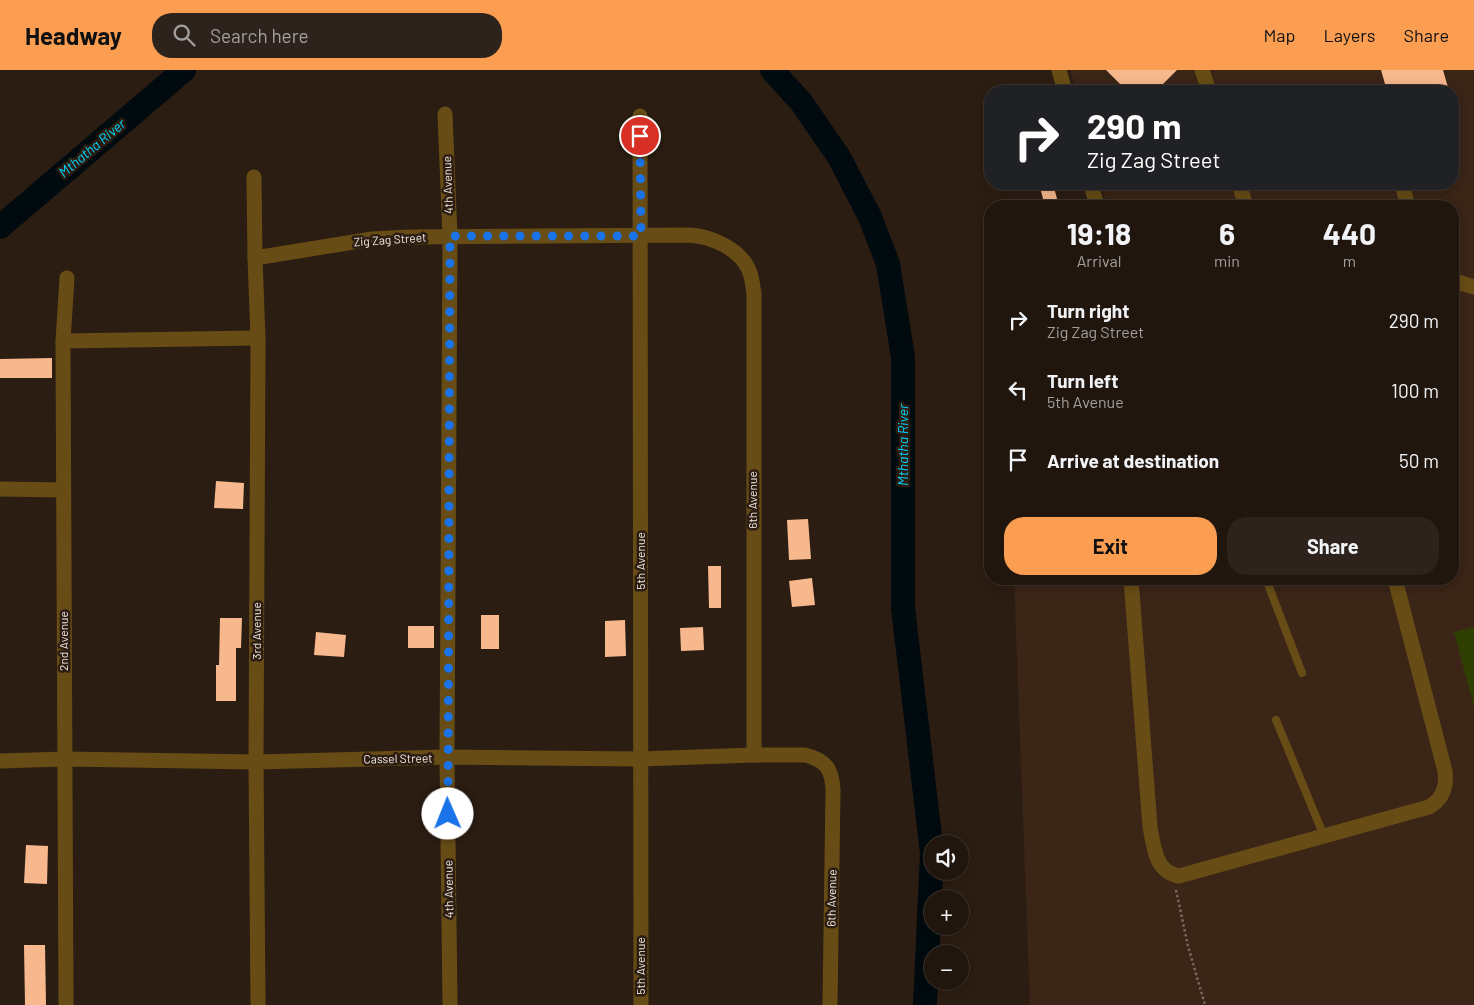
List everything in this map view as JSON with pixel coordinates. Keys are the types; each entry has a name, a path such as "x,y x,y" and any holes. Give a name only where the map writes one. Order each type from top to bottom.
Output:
{"street":[{"path":"1059,70 1063,85"},
{"path":"1202,70 1207,85"},
{"name":"4th Avenue","path":"445,114 450,236 447,757 450,1005"},
{"name":"5th Avenue","path":"640,116 641,1005"},
{"name":"3rd Avenue","path":"254,177 258,338 256,762 258,1005"},
{"name":"Zig Zag Street","path":"255,258 372,239 450,236 699,236 719,242 733,251"},
{"name":"6th Avenue","path":"733,251 749,270 754,294 754,755"},
{"name":"2nd Avenue","path":"66,1005 63,341 67,278"},
{"path":"1459,282 1474,287"},
{"path":"63,341 258,338"},
{"path":"0,489 63,490"},
{"path":"1131,585 1150,828 1155,852 1161,867 1166,872 1175,876 1185,876 1429,807 1438,800 1445,788 1445,772 1397,585"},
{"name":"Cassel Street","path":"0,761 65,759 256,762 447,757 640,759 805,755 824,763"},
{"name":"6th Avenue","path":"824,763 831,776 833,790 830,1005"}],"lane":[{"path":"1268,585 1302,673"},
{"path":"1276,720 1324,836"}],"path":[{"path":"1175,876 1188,946 1205,1005"}],"shaded area":[{"path":"1070,70 1474,70 1474,1005 1030,1005 1014,585 1459,585 1459,200 1105,200 1103,190 1459,190 1459,85 1074,85"}],"green space":[{"path":"1474,627 1474,707 1454,632"}],"building":[{"path":"1106,70 1177,70 1162,85 1121,85"},
{"path":"1381,70 1443,70 1447,85 1385,85"},
{"path":"1041,190 1055,190 1057,200 1043,200"},
{"path":"52,358 52,378 0,378 0,359"},
{"path":"216,481 244,483 243,509 214,508"},
{"path":"808,519 811,559 789,560 787,520"},
{"path":"708,566 721,566 721,608 709,608"},
{"path":"812,578 815,605 792,607 789,581"},
{"path":"481,615 499,615 499,649 481,649"},
{"path":"220,618 242,618 241,648 236,648 236,701 216,701 216,665 219,665"},
{"path":"625,620 626,656 605,657 605,621"},
{"path":"408,626 434,626 434,648 408,648"},
{"path":"703,627 704,650 681,651 680,628"},
{"path":"316,632 346,635 344,657 314,655"},
{"path":"26,845 48,846 47,884 24,883"},
{"path":"24,945 45,945 46,1005 25,1005"}],"waterway":[{"name":"Mthatha River","path":"0,227 184,70"},
{"name":"Mthatha River","path":"772,70 801,102 839,157 870,217 888,264 903,357 903,608 930,835"},
{"name":"Mthatha River","path":"925,1005 931,880"}],"route":[{"path":"448,814 450,236 641,236 640,136"}]}
